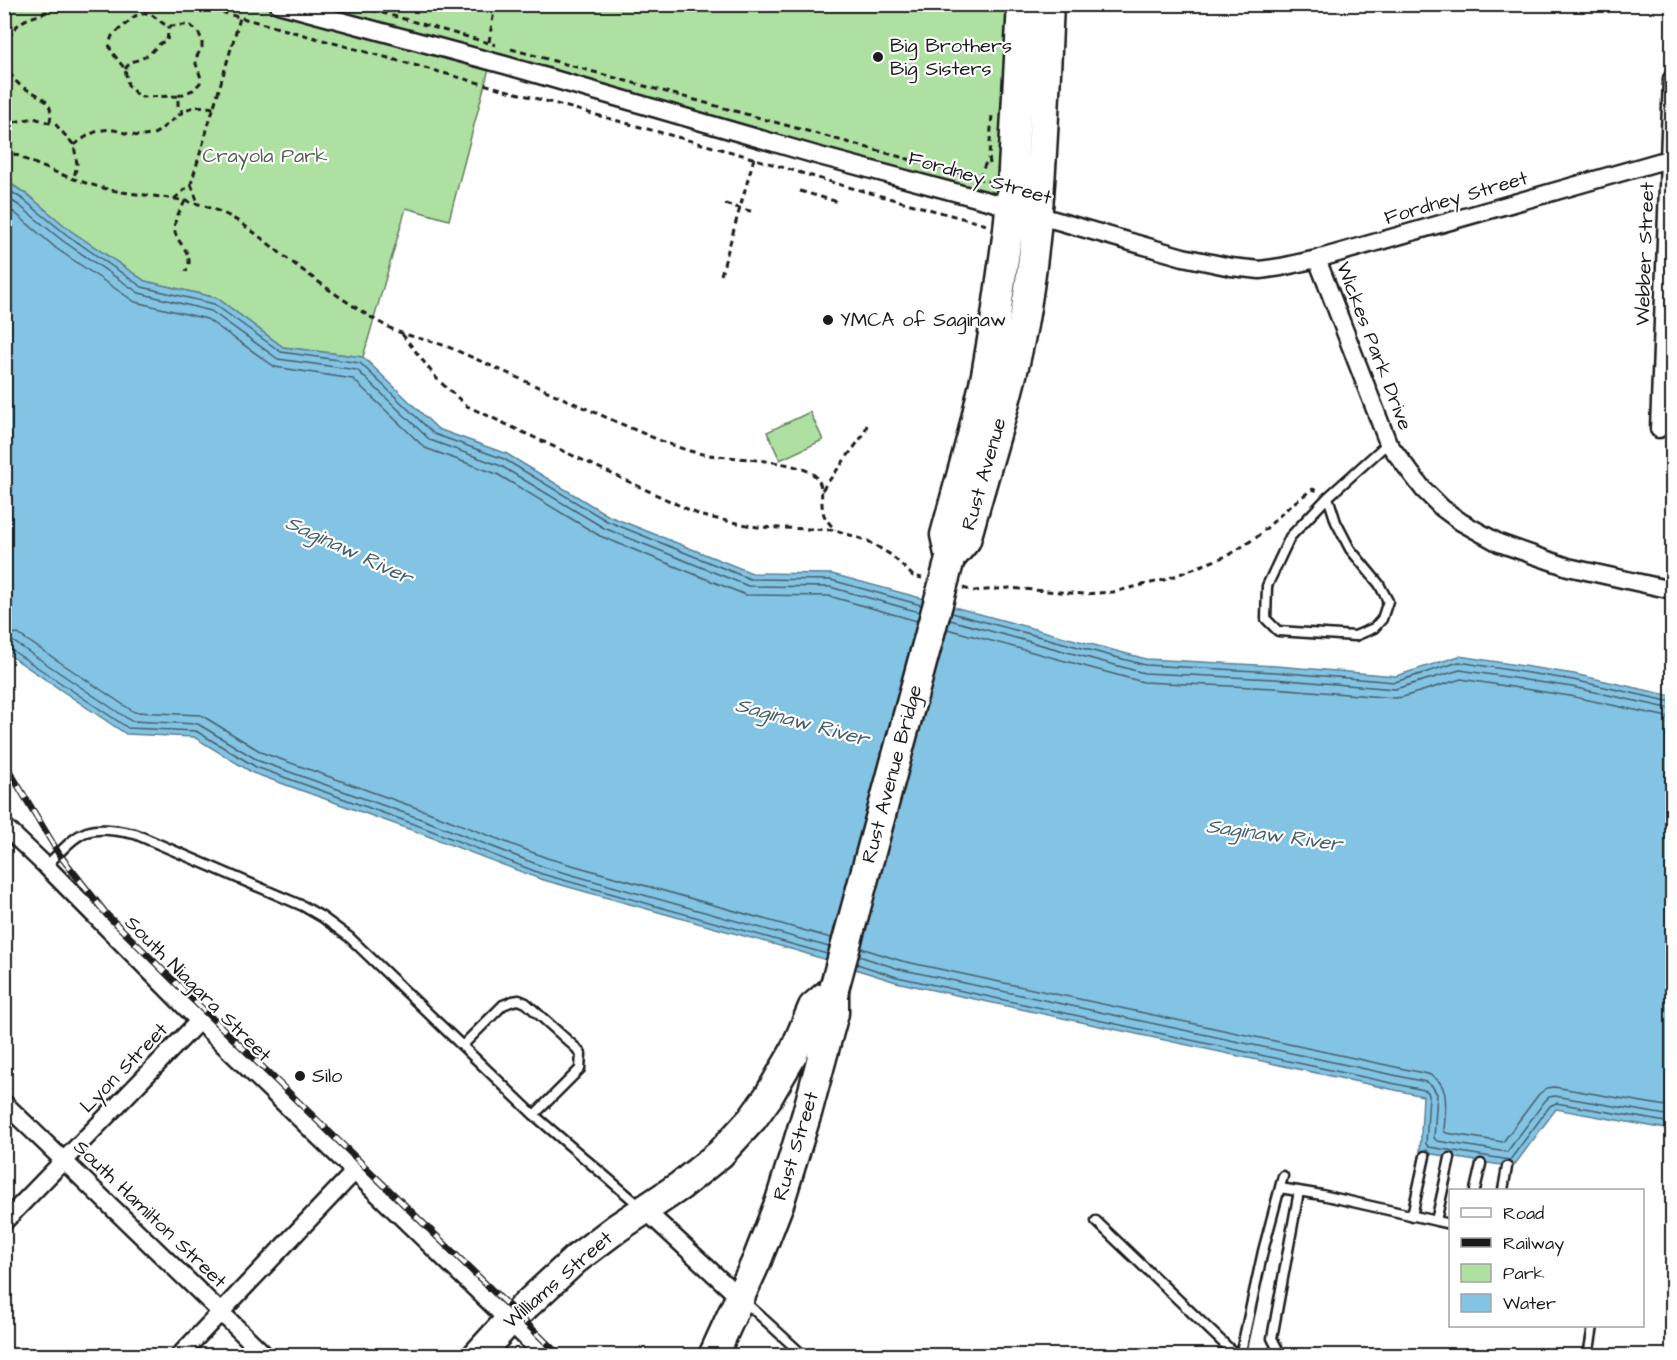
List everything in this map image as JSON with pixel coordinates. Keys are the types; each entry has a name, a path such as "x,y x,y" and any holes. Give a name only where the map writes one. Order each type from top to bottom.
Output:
{"highway":[{"name":"Rust Avenue","path":"952,572 945,535 986,375 1014,217 1022,4"},
{"name":"Rust Avenue","path":"1014,217 1041,155 1049,4"},
{"name":"Rust Avenue Bridge","path":"834,989 952,572"},
{"name":"Williams Street","path":"477,1356 509,1321 582,1254 694,1176 720,1154 768,1097 803,1035 813,1007 834,989"},
{"name":"Rust Street","path":"713,1356 780,1201 834,1013 834,989"}],"street":[{"name":"Fordney Street","path":"278,4 505,65 816,155 1014,217 1231,267 1260,270 1317,259 1671,158"},
{"name":"Webber Street","path":"1659,429 1668,319 1672,79"},
{"name":"Wickes Park Drive","path":"1317,259 1388,443 1423,489 1442,508 1461,522 1499,543 1568,567 1672,590"},
{"name":"South Niagara Street","path":"4,826 199,1021 545,1356"},
{"name":"Lyon Street","path":"4,1222 199,1021"},
{"name":"South Hamilton Street","path":"4,1103 266,1356"},
{"path":"179,1356 355,1171"},
{"path":"645,1210 740,1298"}],"lane":[{"path":"1328,497 1336,522 1350,549 1379,584 1388,601 1382,619 1374,628 1355,636 1278,631 1266,619 1267,586 1290,537 1328,497 1388,443"},
{"path":"46,866 79,835 93,829 108,829 135,834 303,906 349,937 534,1115 645,1210"},
{"path":"462,1046 503,1005 519,1000 526,1003 576,1048 581,1054 580,1069 534,1115"},
{"path":"1412,1216 1425,1156"},
{"path":"1437,1221 1450,1158"},
{"path":"1475,1189 1481,1164"},
{"path":"1503,1189 1507,1167"},
{"path":"1238,1356 1283,1176"},
{"path":"1280,1188 1449,1224"},
{"path":"1281,1356 1272,1338 1299,1191"},
{"path":"1096,1221 1238,1356"},
{"path":"740,1298 804,1356"},
{"path":"1588,1356 1593,1327"}],"path":[{"path":"50,122 49,105 43,98 13,78 6,66 5,53 15,28 24,20 47,13 55,8 56,4"},
{"path":"191,4 754,158 968,220 1014,217"},
{"path":"351,4 501,46"},
{"path":"489,42 495,4"},
{"path":"140,14 152,15 169,26 191,26 198,32 202,40 202,47 196,58 200,83 194,90 178,96 142,97 128,85 124,69 111,51 109,44 112,36 140,14"},
{"path":"173,200 191,184 240,18"},
{"path":"124,69 131,61 145,57 160,43 167,41 169,26"},
{"path":"511,49 991,182"},
{"path":"178,96 178,106 182,111"},
{"path":"74,145 88,135 103,130 114,130 141,137 155,134 182,111 199,105 214,108"},
{"path":"4,124 34,118 56,125 74,145 77,164 74,178"},
{"path":"4,149 36,165 110,189 198,203 219,211 242,224 315,279 384,325 402,334 439,343 674,446 700,454 786,464 804,469 815,475 822,490 821,501 824,516 835,530"},
{"path":"979,178 989,156"},
{"path":"721,275 754,158"},
{"path":"191,184 198,203"},
{"path":"800,191 838,201"},
{"path":"185,201 175,221 174,232 186,251 189,262 186,272"},
{"path":"725,204 754,212"},
{"path":"402,334 438,380 467,406 702,516 757,527 835,530 868,541 891,555 913,576 923,579"},
{"path":"822,490 864,434 867,425"},
{"path":"952,572 974,591 1009,588 1084,594 1113,592 1164,580 1230,555 1257,537 1292,504 1313,489 1328,497"}],"green space":[{"name":"Crayola Park","path":"4,5 1022,5 1010,208 491,61 449,220 406,208 363,357 283,347 217,298 145,281 71,231 28,195 5,180"},
{"path":"810,412 823,440 780,460 767,432"}],"water":[{"name":"Saginaw River","path":"4,180 28,195 71,231 145,281 217,298 283,347 363,357 438,429 507,454 609,516 752,573 832,574 1146,659 1276,666 1396,676 1459,656 1574,674 1672,696 1672,1130 1556,1109 1513,1167 1420,1152 1423,1096 896,982 798,951 540,879 253,773 194,737 126,734 5,652"}],"railway":[{"path":"4,762 59,854 107,915 560,1356"}],"place":[{"name":"Big Brothers Big Sisters","path":"878,57"},
{"name":"YMCA of Saginaw","path":"828,320"},
{"name":"Silo","path":"300,1076"}]}
